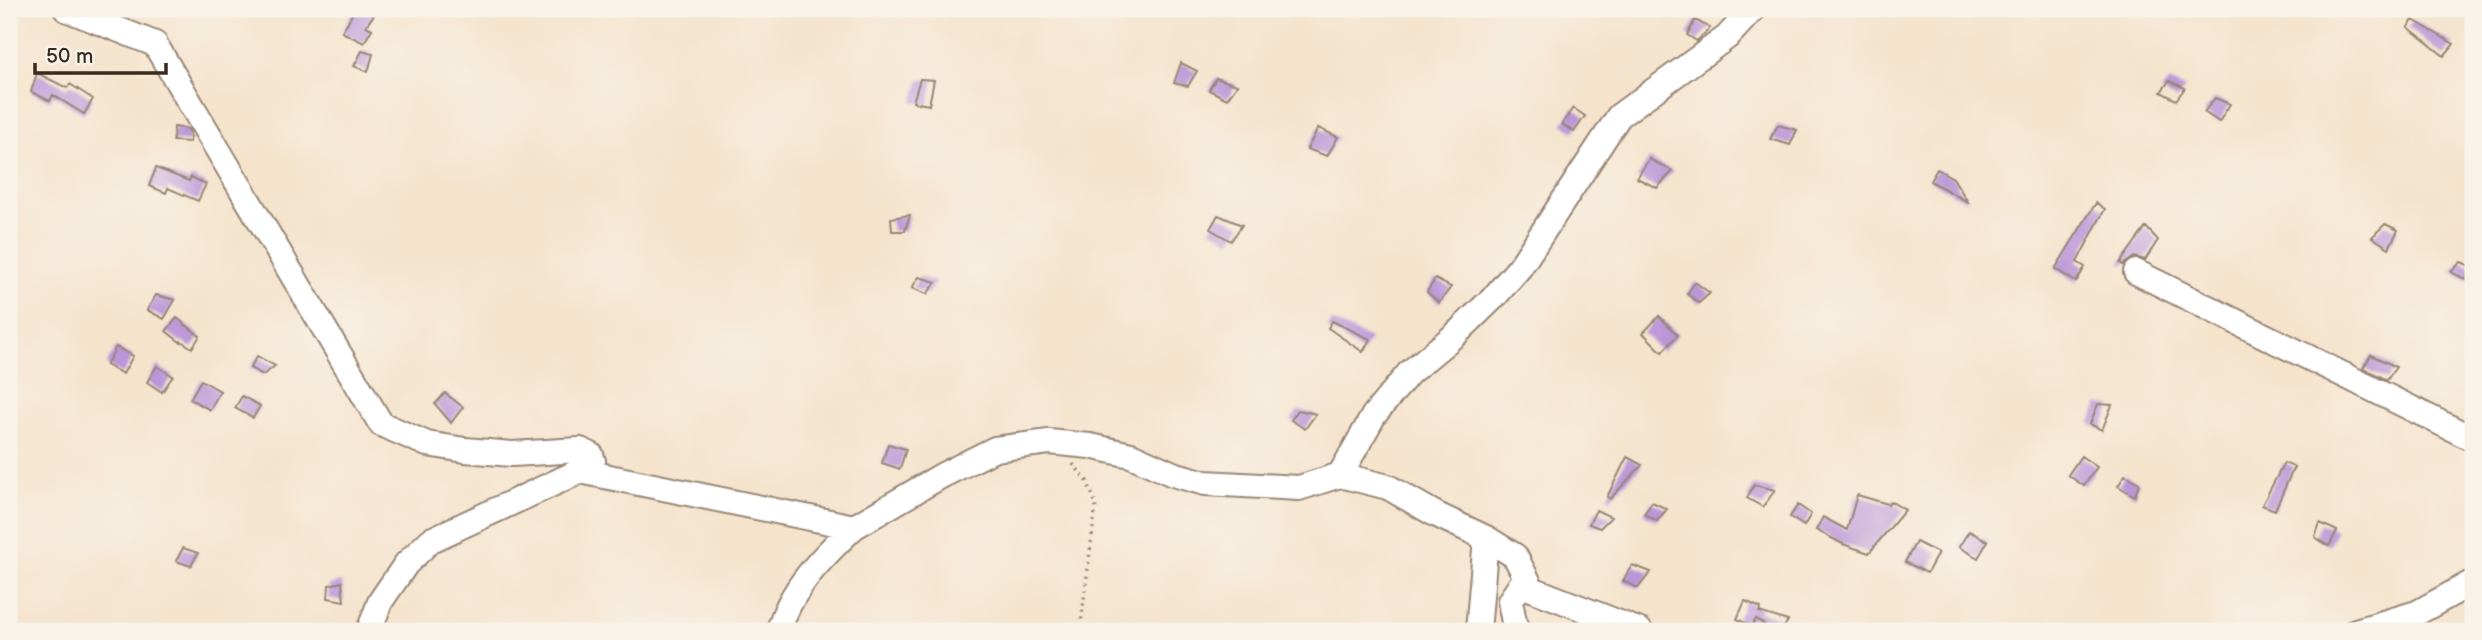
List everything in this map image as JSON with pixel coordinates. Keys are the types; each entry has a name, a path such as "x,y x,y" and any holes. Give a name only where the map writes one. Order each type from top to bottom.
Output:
{"street":[{"path":"66,9 155,44 381,424 427,444 465,450 512,454 580,450 591,455 593,461 585,469 431,540 406,564 380,602 369,631"},
{"path":"1340,475 1374,415 1409,373 1476,315 1520,267 1619,116 1727,37 1753,9"},
{"path":"2136,272 2473,439"},
{"path":"779,631 783,614 820,561 854,527 941,476 995,449 1049,442 1090,446 1131,455 1172,474 1205,483 1299,488 1340,475 1388,487 1515,556 1532,589 1640,631"},
{"path":"585,469 854,527"},
{"path":"1479,631 1486,538"},
{"path":"1519,631 1514,627 1510,601 1526,577"},
{"path":"2356,631 2417,613 2473,582"}],"path":[{"path":"1070,462 1087,481 1096,504 1080,631"}],"building":[{"path":"355,9 378,9 366,26 372,29 364,43 342,32"},
{"path":"1695,20 1710,28 1697,41 1687,35"},
{"path":"2413,20 2454,44 2444,56 2408,27"},
{"path":"362,51 373,54 368,72 354,66"},
{"path":"1181,63 1197,71 1188,86 1174,83"},
{"path":"37,73 67,88 70,84 93,99 84,114 53,95 50,101 31,92"},
{"path":"1216,78 1237,85 1227,99 1209,90"},
{"path":"920,79 934,80 929,105 913,102"},
{"path":"2169,81 2185,88 2176,100 2161,92"},
{"path":"2215,98 2230,104 2219,122 2204,112"},
{"path":"1573,108 1585,116 1574,132 1562,124"},
{"path":"1778,125 1797,130 1790,145 1770,139"},
{"path":"174,127 188,129 190,142 173,141"},
{"path":"1318,128 1338,137 1327,156 1307,149"},
{"path":"1649,159 1673,171 1657,188 1637,178"},
{"path":"156,168 189,181 191,177 206,184 198,201 168,188 166,193 149,186"},
{"path":"1937,169 1953,178 1968,202 1930,181"},
{"path":"2096,203 2105,209 2077,262 2085,267 2076,282 2055,269"},
{"path":"910,215 905,231 892,231 891,218"},
{"path":"1218,215 1242,225 1231,241 1210,229"},
{"path":"2385,224 2398,230 2389,248 2372,237"},
{"path":"2146,227 2158,240 2145,260 2134,257 2123,265 2120,263"},
{"path":"2461,262 2473,267 2473,274 2467,280 2451,272"},
{"path":"919,277 936,282 927,294 912,288"},
{"path":"1435,279 1451,287 1439,303 1427,292"},
{"path":"1695,282 1710,293 1699,303 1687,294"},
{"path":"156,295 175,300 164,319 147,310"},
{"path":"1659,316 1678,335 1662,352 1643,333"},
{"path":"177,318 200,336 192,348 166,331"},
{"path":"1332,321 1370,339 1363,352 1328,328"},
{"path":"116,347 133,356 123,374 106,365"},
{"path":"2371,355 2396,367 2387,380 2363,368"},
{"path":"257,356 275,366 263,375 250,368"},
{"path":"157,366 173,376 162,392 147,382"},
{"path":"201,380 220,391 210,410 190,399"},
{"path":"445,393 463,407 451,423 435,404"},
{"path":"242,396 260,406 253,418 235,408"},
{"path":"2098,404 2112,405 2102,430 2090,424"},
{"path":"1298,410 1316,414 1305,429 1291,420"},
{"path":"888,444 906,449 900,469 882,463"},
{"path":"2081,456 2097,467 2084,486 2068,475"},
{"path":"1627,457 1642,465 1610,499 1607,497"},
{"path":"2284,463 2294,467 2275,510 2262,505"},
{"path":"2125,475 2139,483 2135,496 2118,486"},
{"path":"1754,485 1775,490 1763,507 1747,498"},
{"path":"1857,495 1888,504 1890,501 1905,510 1869,553 1816,530 1823,517 1847,530"},
{"path":"1652,502 1667,509 1657,521 1644,514"},
{"path":"1798,505 1811,514 1804,526 1790,517"},
{"path":"1596,510 1611,517 1600,528 1589,524"},
{"path":"2320,523 2337,531 2329,546 2315,537"},
{"path":"1969,531 1988,541 1978,558 1959,547"},
{"path":"1916,542 1938,553 1927,573 1905,562"},
{"path":"183,548 198,553 191,566 176,561"},
{"path":"1632,565 1651,572 1638,588 1623,581"},
{"path":"342,582 344,601 328,598 329,585"},
{"path":"1745,601 1761,608 1759,612 1788,621 1781,631 1773,631 1756,619 1752,626 1737,619"}]}
